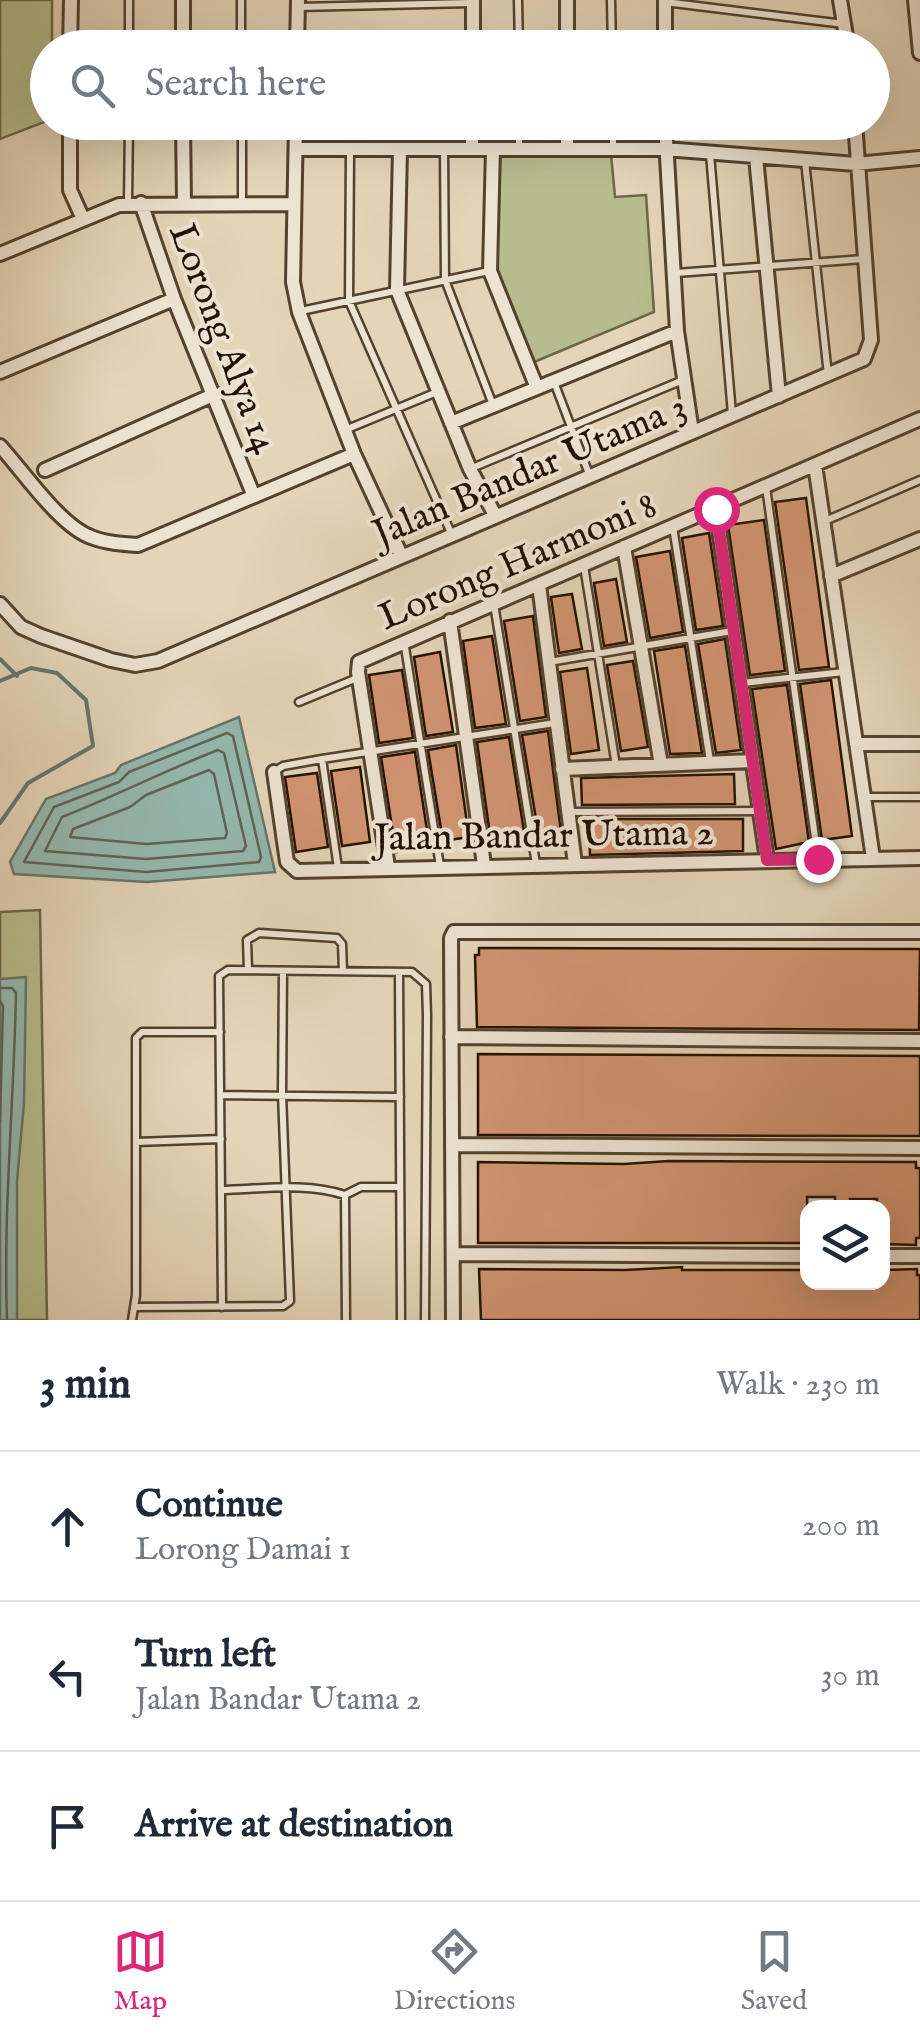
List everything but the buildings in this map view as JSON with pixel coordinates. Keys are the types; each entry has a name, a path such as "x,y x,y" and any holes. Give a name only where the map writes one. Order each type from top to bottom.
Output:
{"street":[{"path":"70,30 71,0"},
{"path":"183,30 184,0"},
{"path":"567,0 567,30"},
{"path":"840,0 846,30"},
{"path":"915,0 920,53"},
{"path":"665,1 665,30"},
{"path":"472,2 472,30"},
{"path":"297,30 298,3"},
{"path":"70,140 70,190 83,219"},
{"path":"183,140 184,203"},
{"path":"296,140 293,282 298,312 354,454 401,554"},
{"path":"472,140 472,150"},
{"path":"567,140 567,150"},
{"path":"665,140 677,332 692,432"},
{"name":"Jalan Bandar Utama 3","path":"0,604 22,626 41,636 134,665 158,660 864,359 870,350 855,140"},
{"path":"296,149 665,149 856,164 920,158"},
{"path":"400,149 397,290 470,469 495,515"},
{"path":"493,149 490,270 538,388"},
{"path":"756,157 779,396"},
{"path":"0,254 83,219 134,204 294,204"},
{"name":"Lorong Alya 14","path":"134,204 253,494"},
{"path":"0,372 174,299"},
{"path":"451,423 677,332"},
{"path":"45,470 215,394"},
{"name":"Lorong Harmoni 8","path":"359,677 360,662 404,640 920,419"},
{"path":"0,446 66,520 86,536 114,544 138,545 354,454"},
{"path":"815,464 872,858"},
{"path":"716,509 767,860"},
{"path":"831,576 920,539"},
{"path":"624,548 661,765"},
{"path":"539,584 575,864"},
{"path":"450,620 484,866"},
{"path":"359,677 388,868"},
{"path":"856,744 920,744"},
{"path":"562,769 752,761"},
{"name":"Jalan Bandar Utama 2","path":"274,772 290,868 297,872 920,858"},
{"path":"453,1320 450,938 454,932 920,932"},
{"path":"451,1037 920,1041"},
{"path":"452,1146 920,1148"},
{"path":"453,1254 800,1256"},
{"path":"890,1256 920,1256"}],"lane":[{"path":"129,0 129,30"},
{"path":"240,0 241,30"},
{"path":"518,0 518,30"},
{"path":"611,0 612,30"},
{"path":"665,1 845,24"},
{"path":"298,3 472,2"},
{"path":"129,140 134,204"},
{"path":"242,140 242,204"},
{"path":"519,140 519,150"},
{"path":"613,140 613,150"},
{"path":"350,149 349,301 452,533"},
{"path":"444,149 446,280 494,406"},
{"path":"710,154 732,415"},
{"path":"805,161 828,376"},
{"path":"672,274 864,259"},
{"path":"298,312 490,270"},
{"path":"470,469 683,380"},
{"path":"554,382 589,474"},
{"path":"345,430 438,391"},
{"path":"824,521 920,480"},
{"path":"766,487 818,859"},
{"path":"673,526 710,763"},
{"path":"584,564 616,767"},
{"path":"494,603 536,864"},
{"path":"549,662 734,630"},
{"path":"404,640 440,866"},
{"path":"741,683 845,672"},
{"path":"298,702 359,677"},
{"path":"274,772 283,766 322,759 556,723"},
{"path":"322,759 338,870"},
{"path":"864,797 920,797"},
{"path":"568,812 760,811"},
{"path":"248,970 247,940 259,933 337,938 342,944 343,972"},
{"path":"222,1307 219,976 228,970 412,972 426,984 425,1320"},
{"path":"134,1307 282,1306 290,1301 282,971"},
{"path":"399,972 402,1320"},
{"path":"132,1320 139,1034 220,1032"},
{"path":"220,1095 400,1097"},
{"path":"136,1142 221,1139"},
{"path":"221,1190 327,1188 345,1195 361,1187 400,1187"},
{"path":"345,1195 346,1320"},
{"path":"207,1307 207,1320"}],"green space":[{"path":"0,0 52,0 52,30 30,30 30,128 0,139"},
{"path":"611,154 615,197 646,195 654,312 534,362 493,258 495,157"},
{"path":"40,910 47,1320 0,1320 0,912"}],"water":[{"path":"239,717 275,872 147,882 14,874 10,862 46,799 115,773 121,765"},
{"path":"26,977 24,1103 17,1181 17,1320 0,1320 0,979"}],"waterway":[{"path":"0,659 17,676"},
{"path":"0,681 31,668 57,673 86,700 93,746 28,783 0,823"}],"route":[{"path":"716,509 767,860 818,859"}]}
